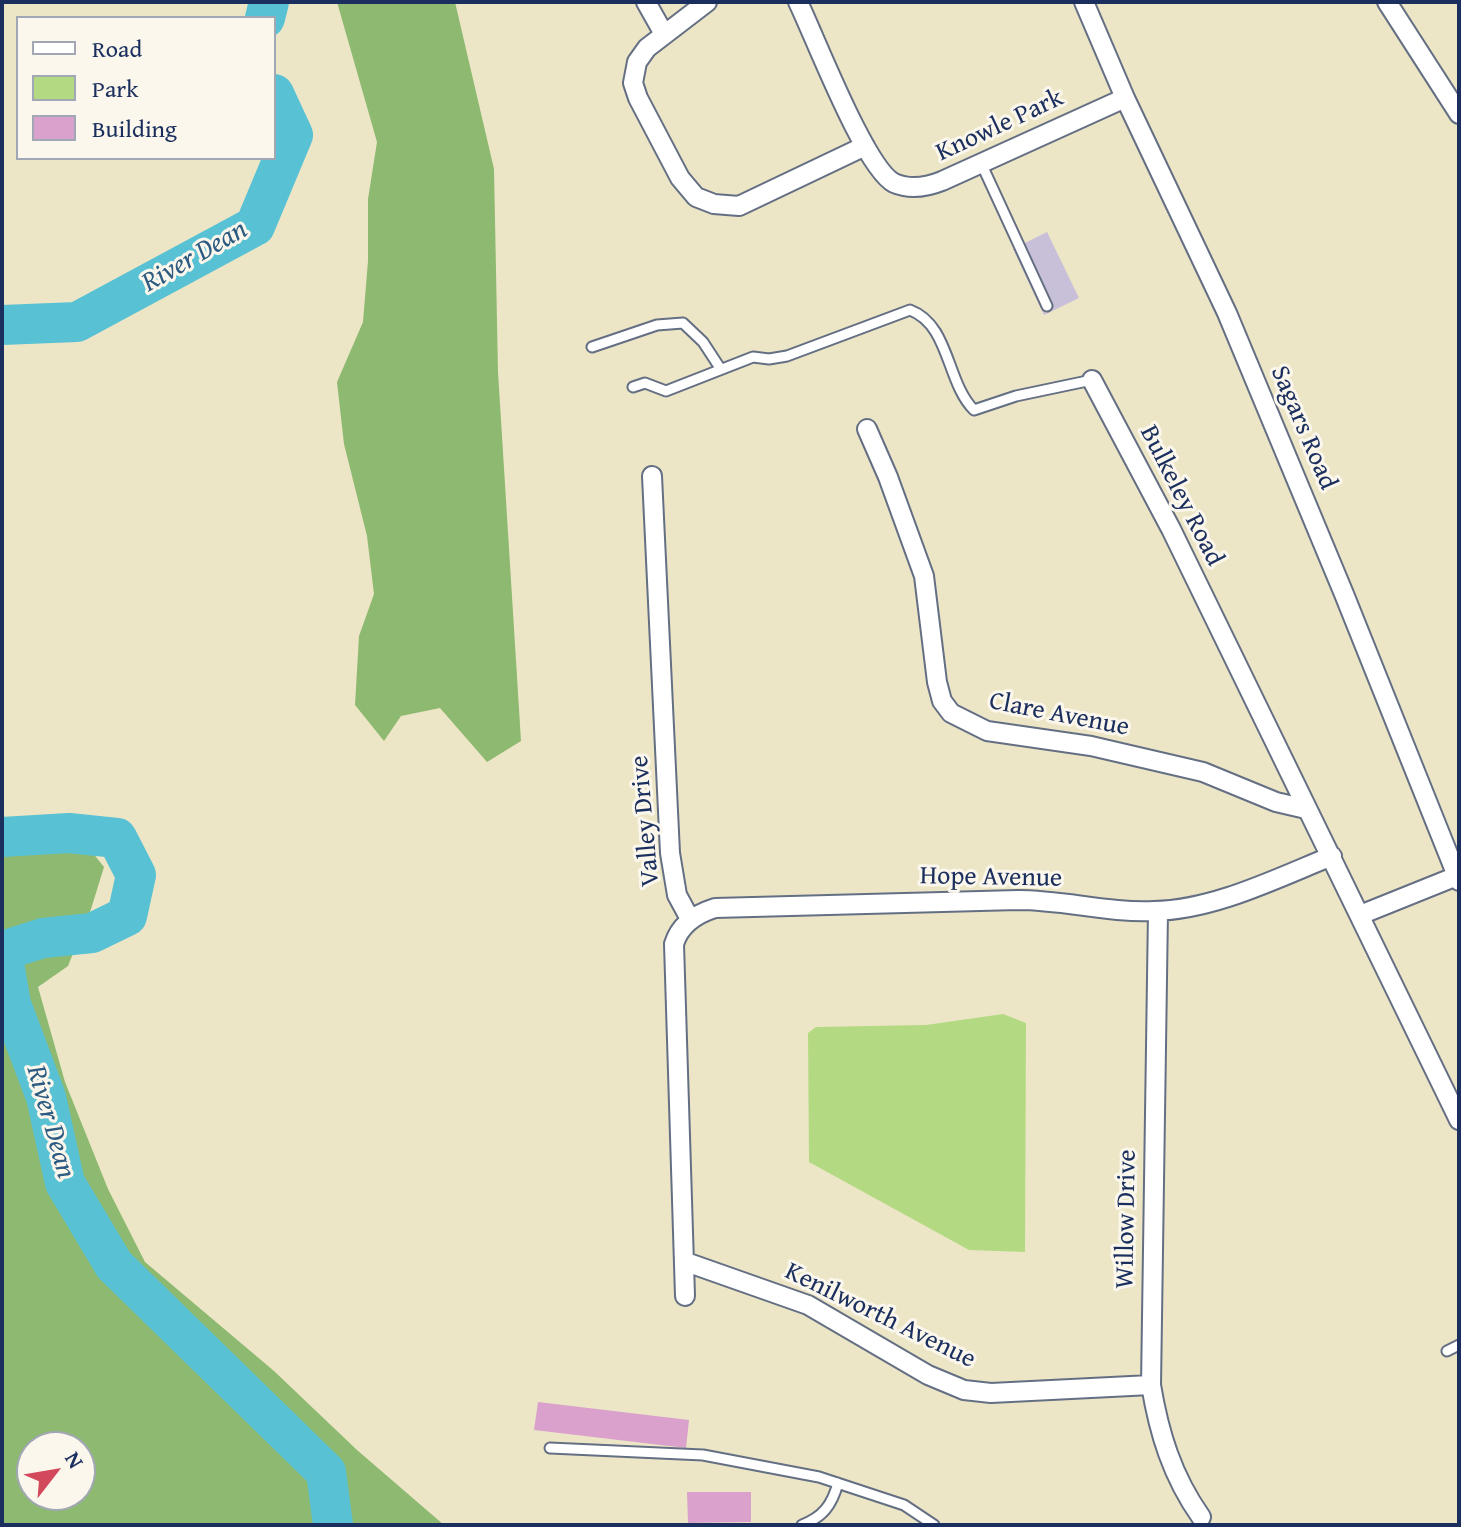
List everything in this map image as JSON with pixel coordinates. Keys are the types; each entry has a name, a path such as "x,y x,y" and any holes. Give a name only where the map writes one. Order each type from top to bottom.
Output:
{"street":[{"path":"646,2 664,34"},
{"path":"707,2 647,48 637,62 633,83 680,178 696,197 714,204 739,206 865,146"},
{"name":"Knowle Park","path":"798,2 865,146 887,178 896,184 926,187 1125,98"},
{"name":"Sagars Road","path":"1084,2 1125,98 1233,327 1458,878"},
{"path":"1387,2 1459,114"},
{"name":"Bulkeley Road","path":"1092,380 1171,529 1459,1120"},
{"name":"Clare Avenue","path":"867,429 893,489 924,576 937,682 942,701 951,713 987,731 1091,746 1203,772 1276,802 1306,809"},
{"name":"Valley Drive","path":"652,476 670,853 677,895 690,919"},
{"name":"Hope Avenue","path":"690,919 715,908 1018,900 1045,900 1115,911 1158,911 1234,895 1332,856"},
{"path":"1360,915 1458,878"},
{"name":"Willow Drive","path":"1158,911 1151,1385 1158,1426 1169,1457 1185,1495 1201,1517"},
{"path":"685,1296 674,944 681,928 690,919"},
{"name":"Kenilworth Avenue","path":"686,1262 808,1305 928,1375 964,1390 991,1393 1151,1385"}],"lane":[{"path":"981,163 1047,306"},
{"name":"Bulkeley Road","path":"633,387 645,383 666,391 753,357 769,359 787,356 910,310 923,315 934,328 964,399 974,410 1016,396 1092,380"},
{"path":"592,347 657,325 683,323 703,342 720,368"},
{"path":"1447,1351 1459,1345"},
{"path":"550,1448 703,1455 819,1477 904,1505 934,1525"},
{"path":"802,1525 817,1519 826,1510 834,1499 838,1483"}],"shaded area":[{"path":"1047,232 1079,298 1044,315 1013,249"}],"green space":[{"path":"337,2 455,2 494,169 498,372 521,741 487,762 440,708 401,716 384,741 355,705 359,636 374,594 367,536 344,444 337,382 363,322 368,261 368,199 377,142"},
{"path":"77,833 104,867 68,966 38,987 65,1082 108,1189 145,1262 274,1371 357,1450 444,1525 2,1525 2,844"},
{"path":"1003,1014 1026,1023 1025,1252 969,1250 809,1162 808,1033 816,1027 926,1025"}],"building":[{"path":"538,1402 689,1420 686,1448 534,1430"},
{"path":"687,1492 751,1492 751,1522 688,1523"}],"waterway":[{"name":"River Dean","path":"266,16 269,2"},
{"name":"River Dean","path":"2,325 77,322 255,226 293,135 276,98"},
{"name":"River Dean","path":"2,837 69,833 117,838 136,875 127,916 92,933 43,938 2,951 11,1004 46,1097 65,1183 114,1265 326,1472 333,1525"}]}
